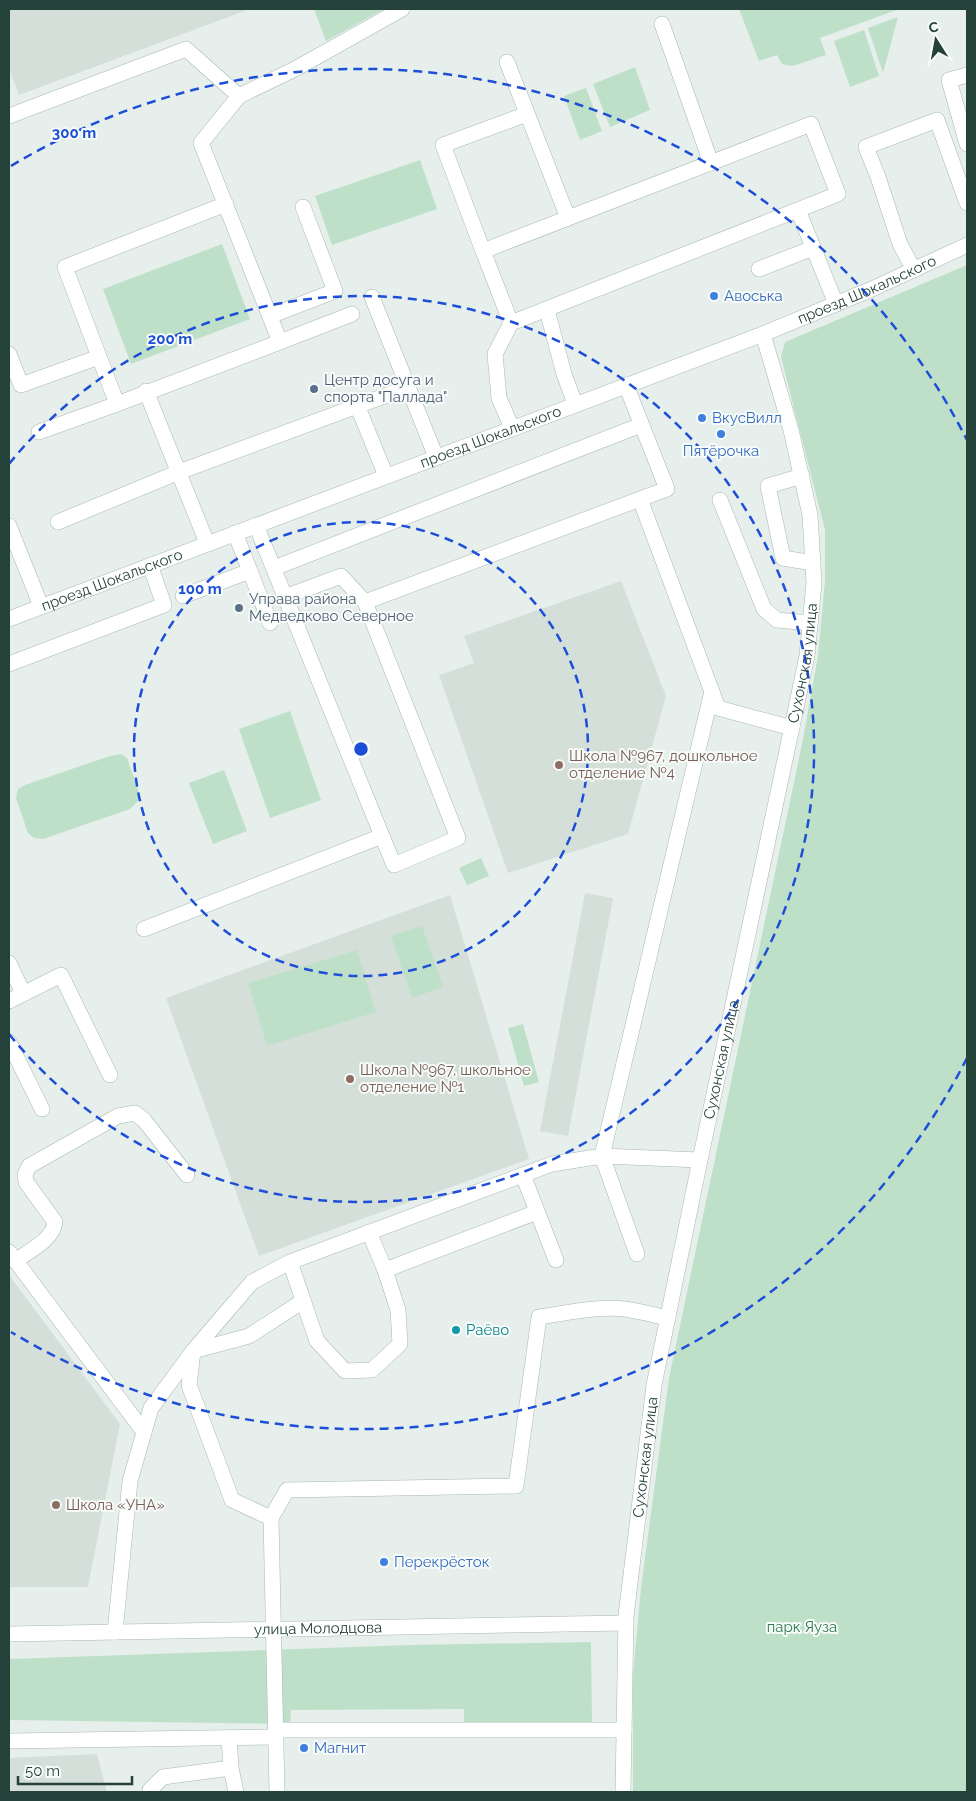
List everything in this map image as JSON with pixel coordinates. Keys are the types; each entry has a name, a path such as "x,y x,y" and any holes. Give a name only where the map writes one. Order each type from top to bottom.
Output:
{"street":[{"path":"280,342 201,143 239,96 295,69 402,9"},
{"path":"662,24 711,162"},
{"path":"10,111 186,49 239,96"},
{"path":"507,62 568,218"},
{"path":"967,74 950,80 967,144"},
{"path":"511,323 443,145 528,114"},
{"path":"914,270 900,244 866,147 937,120 967,204"},
{"path":"483,251 811,124 838,194 511,323 495,354 499,398 512,428"},
{"path":"117,404 65,267 226,204"},
{"path":"270,316 334,290 303,207"},
{"path":"798,210 836,304"},
{"name":"проезд Шокальского","path":"9,619 763,334 914,270 967,245"},
{"path":"759,269 813,248"},
{"path":"372,297 436,457"},
{"path":"547,310 564,374 575,404"},
{"path":"39,432 352,314"},
{"name":"Сухонская улица","path":"623,1792 626,1623 654,1385 807,656 814,583 810,515 791,430 763,334"},
{"path":"9,354 20,386 99,357"},
{"path":"365,602 667,489 626,385"},
{"path":"146,391 207,543"},
{"path":"58,522 179,472 394,392"},
{"path":"358,405 386,476"},
{"path":"274,568 641,425"},
{"path":"802,476 768,486 783,558 813,563"},
{"path":"640,498 718,708 792,728"},
{"path":"720,500 764,609 776,620 810,623"},
{"path":"256,525 394,865 458,838 365,602 341,576 285,596"},
{"path":"9,526 41,606"},
{"path":"235,533 270,623"},
{"path":"9,664 164,605 150,565"},
{"path":"183,596 250,571"},
{"path":"637,1254 602,1156 712,691"},
{"path":"144,929 382,836"},
{"path":"9,963 23,993"},
{"path":"9,1001 61,975 110,1074"},
{"path":"9,1042 42,1110"},
{"path":"144,1432 12,1257 50,1235 54,1229 55,1222 26,1182 25,1175 29,1166 118,1116 135,1113 144,1120 187,1175"},
{"path":"115,1632 130,1481 151,1408 193,1351 252,1282 290,1262 552,1164 602,1156 700,1160"},
{"path":"523,1175 556,1260"},
{"path":"386,1270 537,1212"},
{"path":"290,1262 317,1341 346,1371 372,1370 400,1344 398,1310 386,1270 369,1232"},
{"path":"193,1351 249,1336 303,1301"},
{"path":"277,1792 271,1518 287,1490 516,1486 539,1317 599,1309 625,1309 668,1318"},
{"path":"193,1351 189,1385 232,1500 271,1518"},
{"name":"улица Молодцова","path":"9,1634 626,1623"},
{"path":"9,1741 229,1738 275,1734 624,1730"},
{"path":"229,1738 231,1768 236,1792"},
{"path":"150,1792 164,1777 231,1768"}],"shaded area":[{"path":"9,9 250,9 19,95 9,68"},
{"name":"Школа №967, дошкольное отделение №4","path":"621,581 666,696 628,834 508,873 439,675 474,663 464,636"},
{"path":"585,893 613,898 568,1136 540,1131"},
{"name":"Школа №967, школьное отделение №1","path":"450,895 529,1159 259,1256 166,998"},
{"name":"Школа «УНА»","path":"9,1275 120,1424 88,1587 9,1587"},
{"path":"97,1754 107,1792 9,1792 9,1758"}],"green space":[{"path":"314,9 384,9 326,41"},
{"path":"739,9 899,9 820,38 826,55 793,66 782,64 777,55 759,61"},
{"path":"898,17 883,73 868,28"},
{"path":"864,30 879,76 850,87 834,41"},
{"path":"635,67 650,110 610,127 593,84"},
{"path":"586,88 602,131 580,140 564,96"},
{"path":"420,160 437,209 332,245 315,196"},
{"path":"222,244 250,319 131,364 103,289"},
{"name":"парк Яуза","path":"967,265 967,1792 633,1792 633,1675 641,1588 669,1378 802,744 818,656 825,581 825,530 781,357 785,342"},
{"path":"290,711 321,800 270,818 239,729"},
{"path":"121,754 127,758 139,793 138,801 130,809 43,839 34,838 28,833 16,798 18,789 110,756"},
{"path":"224,770 247,831 213,844 189,783"},
{"path":"481,858 489,876 467,885 459,868"},
{"path":"422,926 443,987 412,998 391,936"},
{"path":"357,950 376,1012 267,1046 248,983"},
{"path":"523,1024 539,1082 524,1086 508,1028"},
{"path":"591,1642 592,1723 464,1723 464,1709 291,1710 290,1724 9,1720 9,1659 410,1645"}],"place":[{"name":"Авоська","path":"714,296"},
{"name":"Центр досуга и спорта \"Паллада\"","path":"314,389"},
{"name":"ВкусВилл","path":"702,418"},
{"name":"Пятёрочка","path":"721,434"},
{"name":"Управа района Медведково Северное","path":"239,608"},
{"name":"Школа №967, дошкольное отделение №4","path":"559,765"},
{"name":"Школа №967, школьное отделение №1","path":"350,1079"},
{"name":"Раёво","path":"456,1330"},
{"name":"Школа «УНА»","path":"56,1505"},
{"name":"Перекрёсток","path":"384,1562"},
{"name":"Магнит","path":"304,1748"}]}
